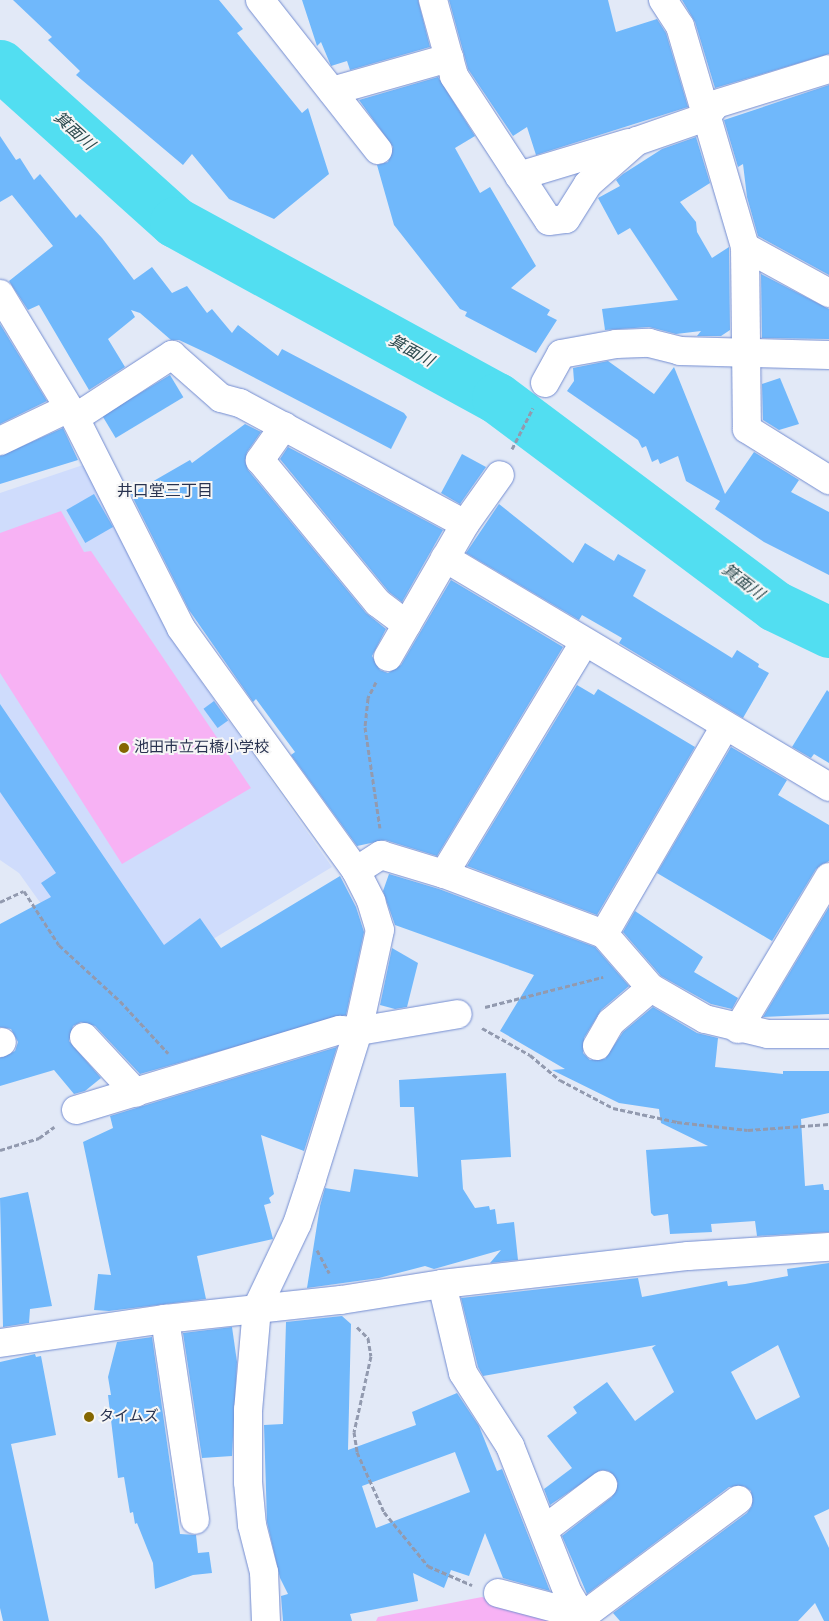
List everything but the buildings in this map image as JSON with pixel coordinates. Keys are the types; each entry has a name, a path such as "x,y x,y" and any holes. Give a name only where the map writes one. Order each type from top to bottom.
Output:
{"street":[{"path":"260,0 378,150"},
{"path":"433,0 454,76 549,221 566,219 588,184 637,141"},
{"path":"663,0 680,26 745,247 747,429 829,480"},
{"path":"332,92 449,58"},
{"path":"519,176 637,141 706,117 716,104 829,69"},
{"path":"745,247 829,293"},
{"path":"2,302 72,413 181,628 356,871 371,901 380,930 358,1031 297,1224 257,1308 248,1410 248,1482 252,1526 264,1572 266,1621"},
{"path":"545,383 561,354 616,344 650,343 680,351 829,355"},
{"path":"0,441 72,413 172,355 221,398 240,403 465,524"},
{"path":"284,426 260,460 378,603 407,625"},
{"path":"388,657 465,524 500,475"},
{"path":"446,558 584,643 829,787"},
{"path":"444,874 584,643"},
{"path":"604,934 725,726"},
{"path":"356,871 381,855 444,874 604,934 632,969 651,988 705,1019 738,1029 768,1034 829,1034"},
{"path":"738,1029 829,877"},
{"path":"597,1046 611,1022 651,988"},
{"path":"76,1110 136,1093 181,1074 269,1053 285,1044 340,1030 358,1031 458,1014"},
{"path":"84,1036 136,1093"},
{"path":"0,1343 165,1319 340,1300 442,1284 688,1256 829,1247"},
{"path":"442,1284 462,1373 510,1446 545,1529 568,1594 583,1618"},
{"path":"165,1319 176,1472 194,1520"},
{"path":"545,1529 603,1486"},
{"path":"583,1618 738,1500"},
{"path":"498,1593 583,1618"}],"path":[{"path":"500,475 545,383"},
{"path":"381,855 365,727 368,698 388,657"},
{"path":"0,902 24,891 59,944 120,1001 181,1074"},
{"path":"458,1014 632,969"},
{"path":"458,1014 530,1055 560,1080 613,1108 677,1122 748,1130 829,1124"},
{"path":"0,1150 39,1138 76,1110"},
{"path":"297,1224 312,1240 345,1314 368,1338 371,1356 354,1432 357,1452 384,1512 428,1566 498,1593"}],"shaded area":[{"name":"池田市立石橋小学校","path":"83,465 169,636 332,867 124,993 59,929 19,873 0,860 0,493"},
{"path":"61,511 84,552 91,551 251,788 122,864 0,673 0,533"},
{"path":"482,1597 566,1621 376,1621 378,1617"}],"waterway":[{"name":"箕面川","path":"0,65 175,222 497,398 775,606 829,632"}],"place":[{"name":"池田市立石橋小学校","path":"124,748"},
{"name":"タイムズ","path":"89,1417"}],"district":[{"name":"井口堂三丁目","path":"165,491"}]}
